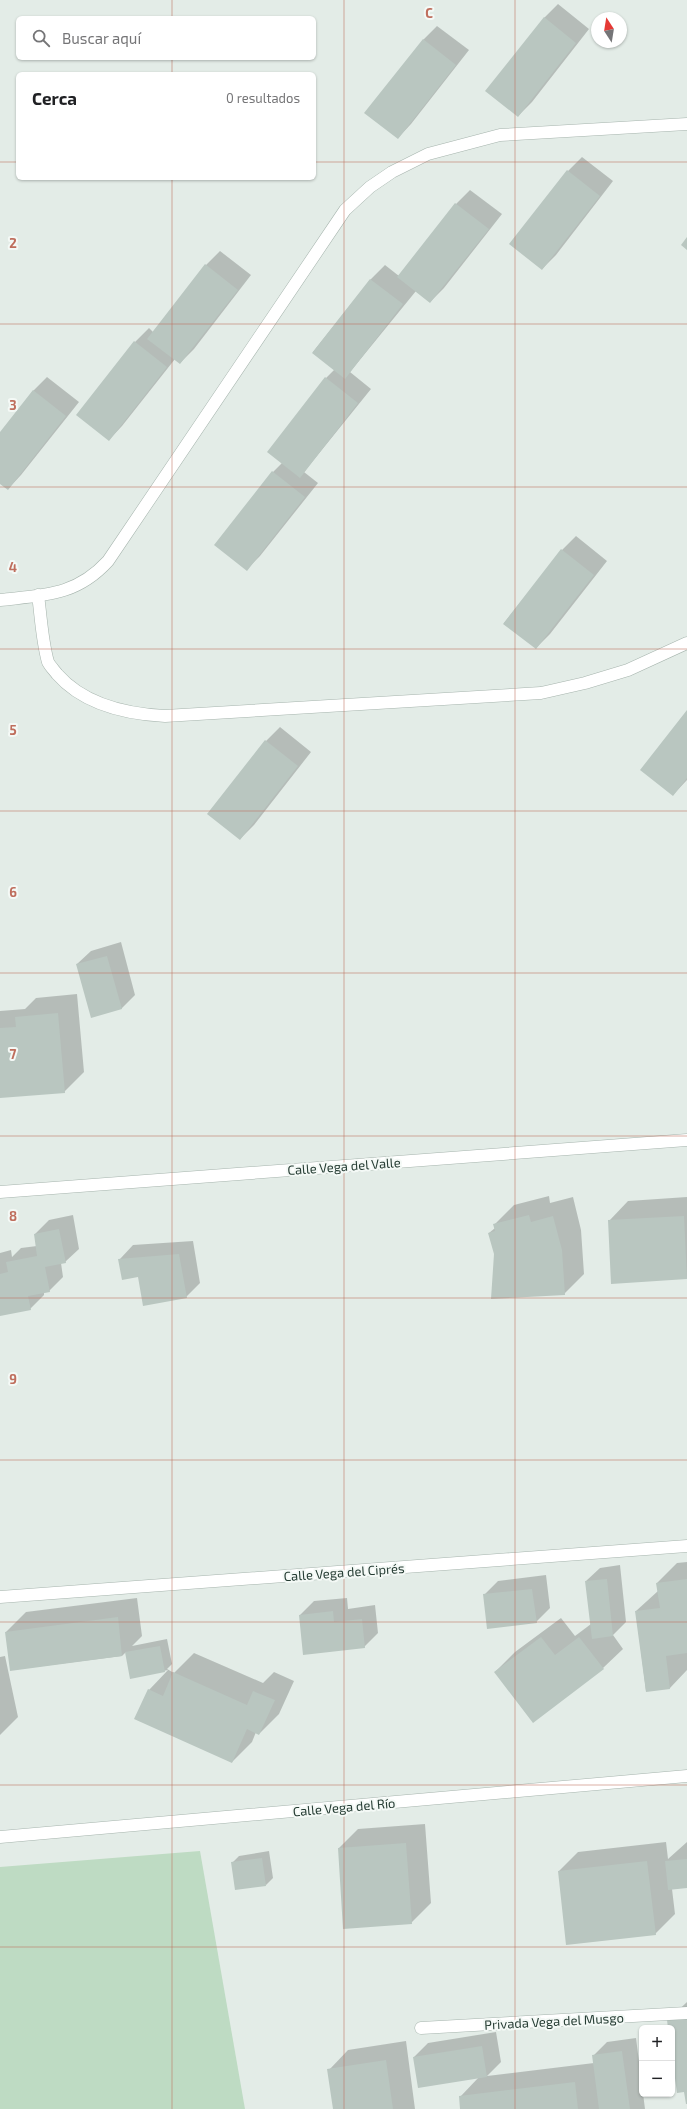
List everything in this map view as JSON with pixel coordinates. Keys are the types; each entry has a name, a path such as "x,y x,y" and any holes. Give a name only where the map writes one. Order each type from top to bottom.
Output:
{"street":[{"path":"0,600 55,594 71,589 98,572 108,561 345,210 370,187 392,172 428,154 500,135 687,124"},
{"path":"38,595 48,663 66,685 98,703 118,711 137,714 165,716 541,693 585,683 628,670 687,643"},
{"name":"Calle Vega del Valle","path":"0,1192 687,1140"},
{"name":"Calle Vega del Ciprés","path":"0,1597 687,1546"},
{"name":"Calle Vega del Río","path":"0,1837 687,1776"},
{"name":"Privada Vega del Musgo","path":"421,2028 687,2013"}],"green space":[{"path":"200,1851 245,2109 0,2109 0,1867"}],"building":[{"path":"544,17 576,43 518,117 485,91"},
{"path":"423,39 456,65 398,139 364,113"},
{"path":"567,170 600,196 542,270 509,244"},
{"path":"455,203 489,229 430,303 397,277"},
{"path":"687,237 687,250 681,245"},
{"path":"205,264 238,290 180,364 147,339"},
{"path":"370,279 403,304 345,379 312,353"},
{"path":"134,341 167,367 109,441 76,415"},
{"path":"325,377 358,403 300,478 267,452"},
{"path":"33,390 66,416 8,490 0,484 0,432"},
{"path":"272,471 305,497 247,571 214,545"},
{"path":"561,549 594,575 536,649 503,624"},
{"path":"687,710 687,778 673,796 640,770"},
{"path":"265,740 298,766 240,840 207,814"},
{"path":"107,956 122,1009 91,1018 76,964"},
{"path":"58,1013 65,1093 0,1098 0,1028 16,1027 15,1017"},
{"path":"529,1215 531,1222 553,1216 562,1250 565,1295 491,1299 494,1254 488,1233 495,1231 493,1224"},
{"path":"684,1216 687,1279 611,1284 608,1220"},
{"path":"59,1229 66,1263 45,1267 50,1292 28,1296 31,1310 0,1316 0,1274 8,1272 6,1262 37,1256 34,1234"},
{"path":"179,1254 187,1298 143,1306 138,1277 122,1280 118,1259"},
{"path":"607,1579 613,1636 592,1639 585,1581"},
{"path":"687,1579 687,1653 666,1656 670,1689 646,1692 635,1611 660,1608 656,1583"},
{"path":"532,1589 537,1623 487,1629 483,1594"},
{"path":"333,1611 334,1622 362,1619 365,1648 303,1655 299,1615"},
{"path":"118,1617 122,1656 10,1671 5,1632"},
{"path":"541,1637 555,1655 579,1637 604,1669 533,1723 494,1672"},
{"path":"160,1646 165,1672 130,1679 125,1652"},
{"path":"173,1672 247,1705 253,1691 275,1700 259,1735 247,1729 232,1763 134,1719 148,1689 163,1696"},
{"path":"406,1843 412,1924 343,1929 338,1848"},
{"path":"262,1858 266,1886 235,1890 231,1862"},
{"path":"687,1859 687,1888 668,1890 665,1861"},
{"path":"647,1861 656,1935 566,1945 558,1871"},
{"path":"687,2018 687,2104 684,2092 677,2093 675,2078 675,2025 668,2025 667,2020"},
{"path":"482,2046 487,2077 418,2088 413,2057"},
{"path":"622,2051 630,2109 599,2109 592,2055"},
{"path":"386,2060 393,2109 333,2109 327,2069"},
{"path":"575,2082 578,2109 460,2109 459,2096"}]}
